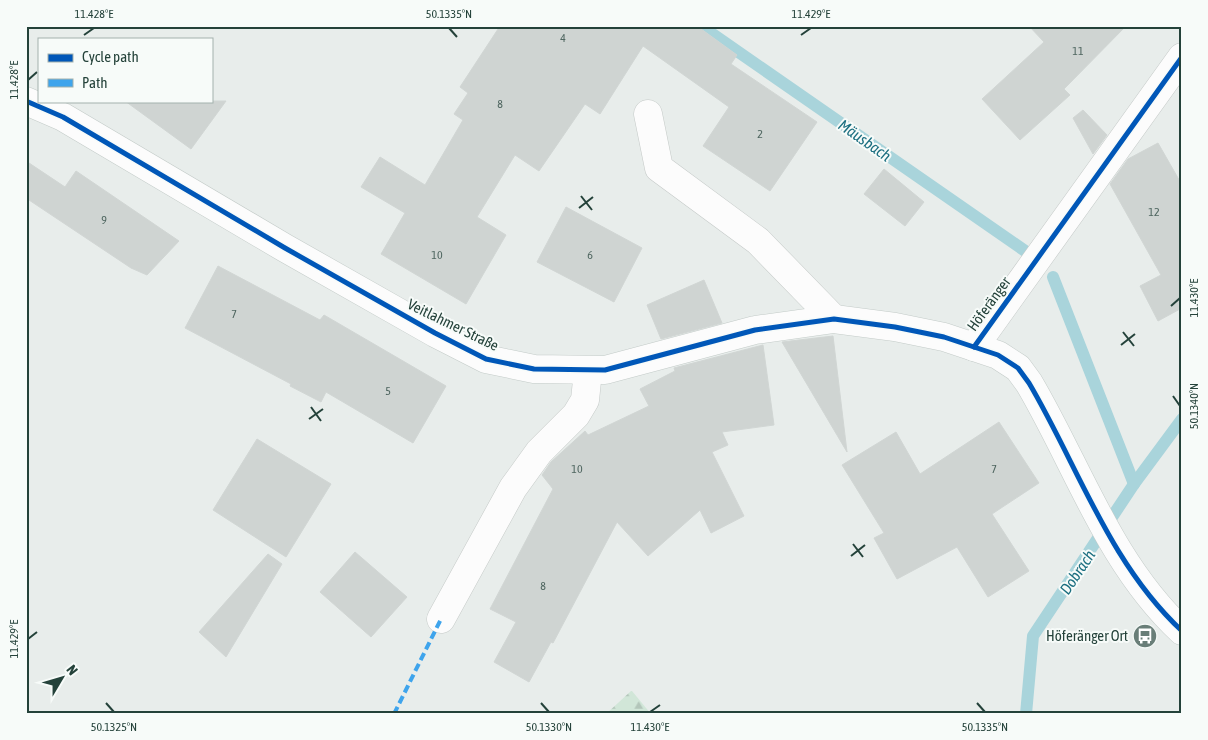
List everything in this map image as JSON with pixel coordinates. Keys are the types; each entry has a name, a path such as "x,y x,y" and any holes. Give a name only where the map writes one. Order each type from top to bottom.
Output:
{"street":[{"name":"Höferänger","path":"1182,57 1174,81 974,347 998,355 1018,368 1029,383 1087,495 1138,583 1163,614 1182,631"},
{"name":"Veitlahmer Straße","path":"26,101 63,117 293,253 435,333 486,358 534,369 605,370 754,330 834,319 895,327 944,337 974,347"},
{"path":"648,114 659,168 758,241 834,319"},
{"path":"441,620 513,488 539,452 576,416 585,400 588,371"}],"green space":[{"path":"631,691 651,714 606,714"}],"building":[{"path":"500,26 697,26 737,55 731,64 817,122 770,191 703,146 729,107 643,46 600,114 585,104 539,171 515,155 477,217 506,235 466,304 381,254 405,213 361,187 380,157 425,185 463,120 454,114 468,93 460,87"},
{"path":"1029,26 1126,26 1064,89 1070,95 1020,140 982,99 1044,42"},
{"path":"226,101 191,149 126,102"},
{"path":"1083,110 1107,135 1093,154 1073,118"},
{"path":"1158,143 1182,185 1182,312 1180,309 1158,321 1140,286 1161,275 1110,184 1128,159"},
{"path":"26,161 65,187 76,171 179,241 147,275 131,268 26,198"},
{"path":"884,169 924,202 905,226 864,194"},
{"path":"566,207 642,248 614,302 537,262"},
{"path":"218,266 320,320 324,315 446,386 413,443 326,392 321,402 185,328"},
{"path":"704,280 722,323 661,339 647,305"},
{"path":"833,336 847,452 782,342"},
{"path":"763,345 774,425 722,432 728,445 712,452 744,516 711,533 700,510 648,556 617,522 553,643 551,642 529,682 494,662 516,622 490,609 553,489 542,475 551,462 585,431 588,435 649,406 640,389 675,371 674,368"},
{"path":"999,422 1039,483 992,514 1029,571 988,597 957,547 897,579 874,538 884,533 842,465 896,432 920,474"},
{"path":"257,439 331,484 286,557 213,510"},
{"path":"355,552 407,597 371,637 320,592"},
{"path":"268,554 282,564 226,657 199,632"}],"waterway":[{"name":"Mäusbach","path":"701,26 1028,253"},
{"path":"1053,277 1134,484"},
{"name":"Dobrach","path":"1026,714 1033,636 1134,484 1182,419"}],"marked path":[{"path":"394,714 441,619"}],"cycle path":[{"path":"974,347 1182,57"},
{"path":"26,101 63,117 285,248 435,333 486,359 534,369 605,370 755,330 834,319 895,327 944,337 998,355 1018,368 1029,383 1114,545 1156,604 1182,631"}],"place":[{"name":"Höferänger Ort","path":"1145,636"}]}
